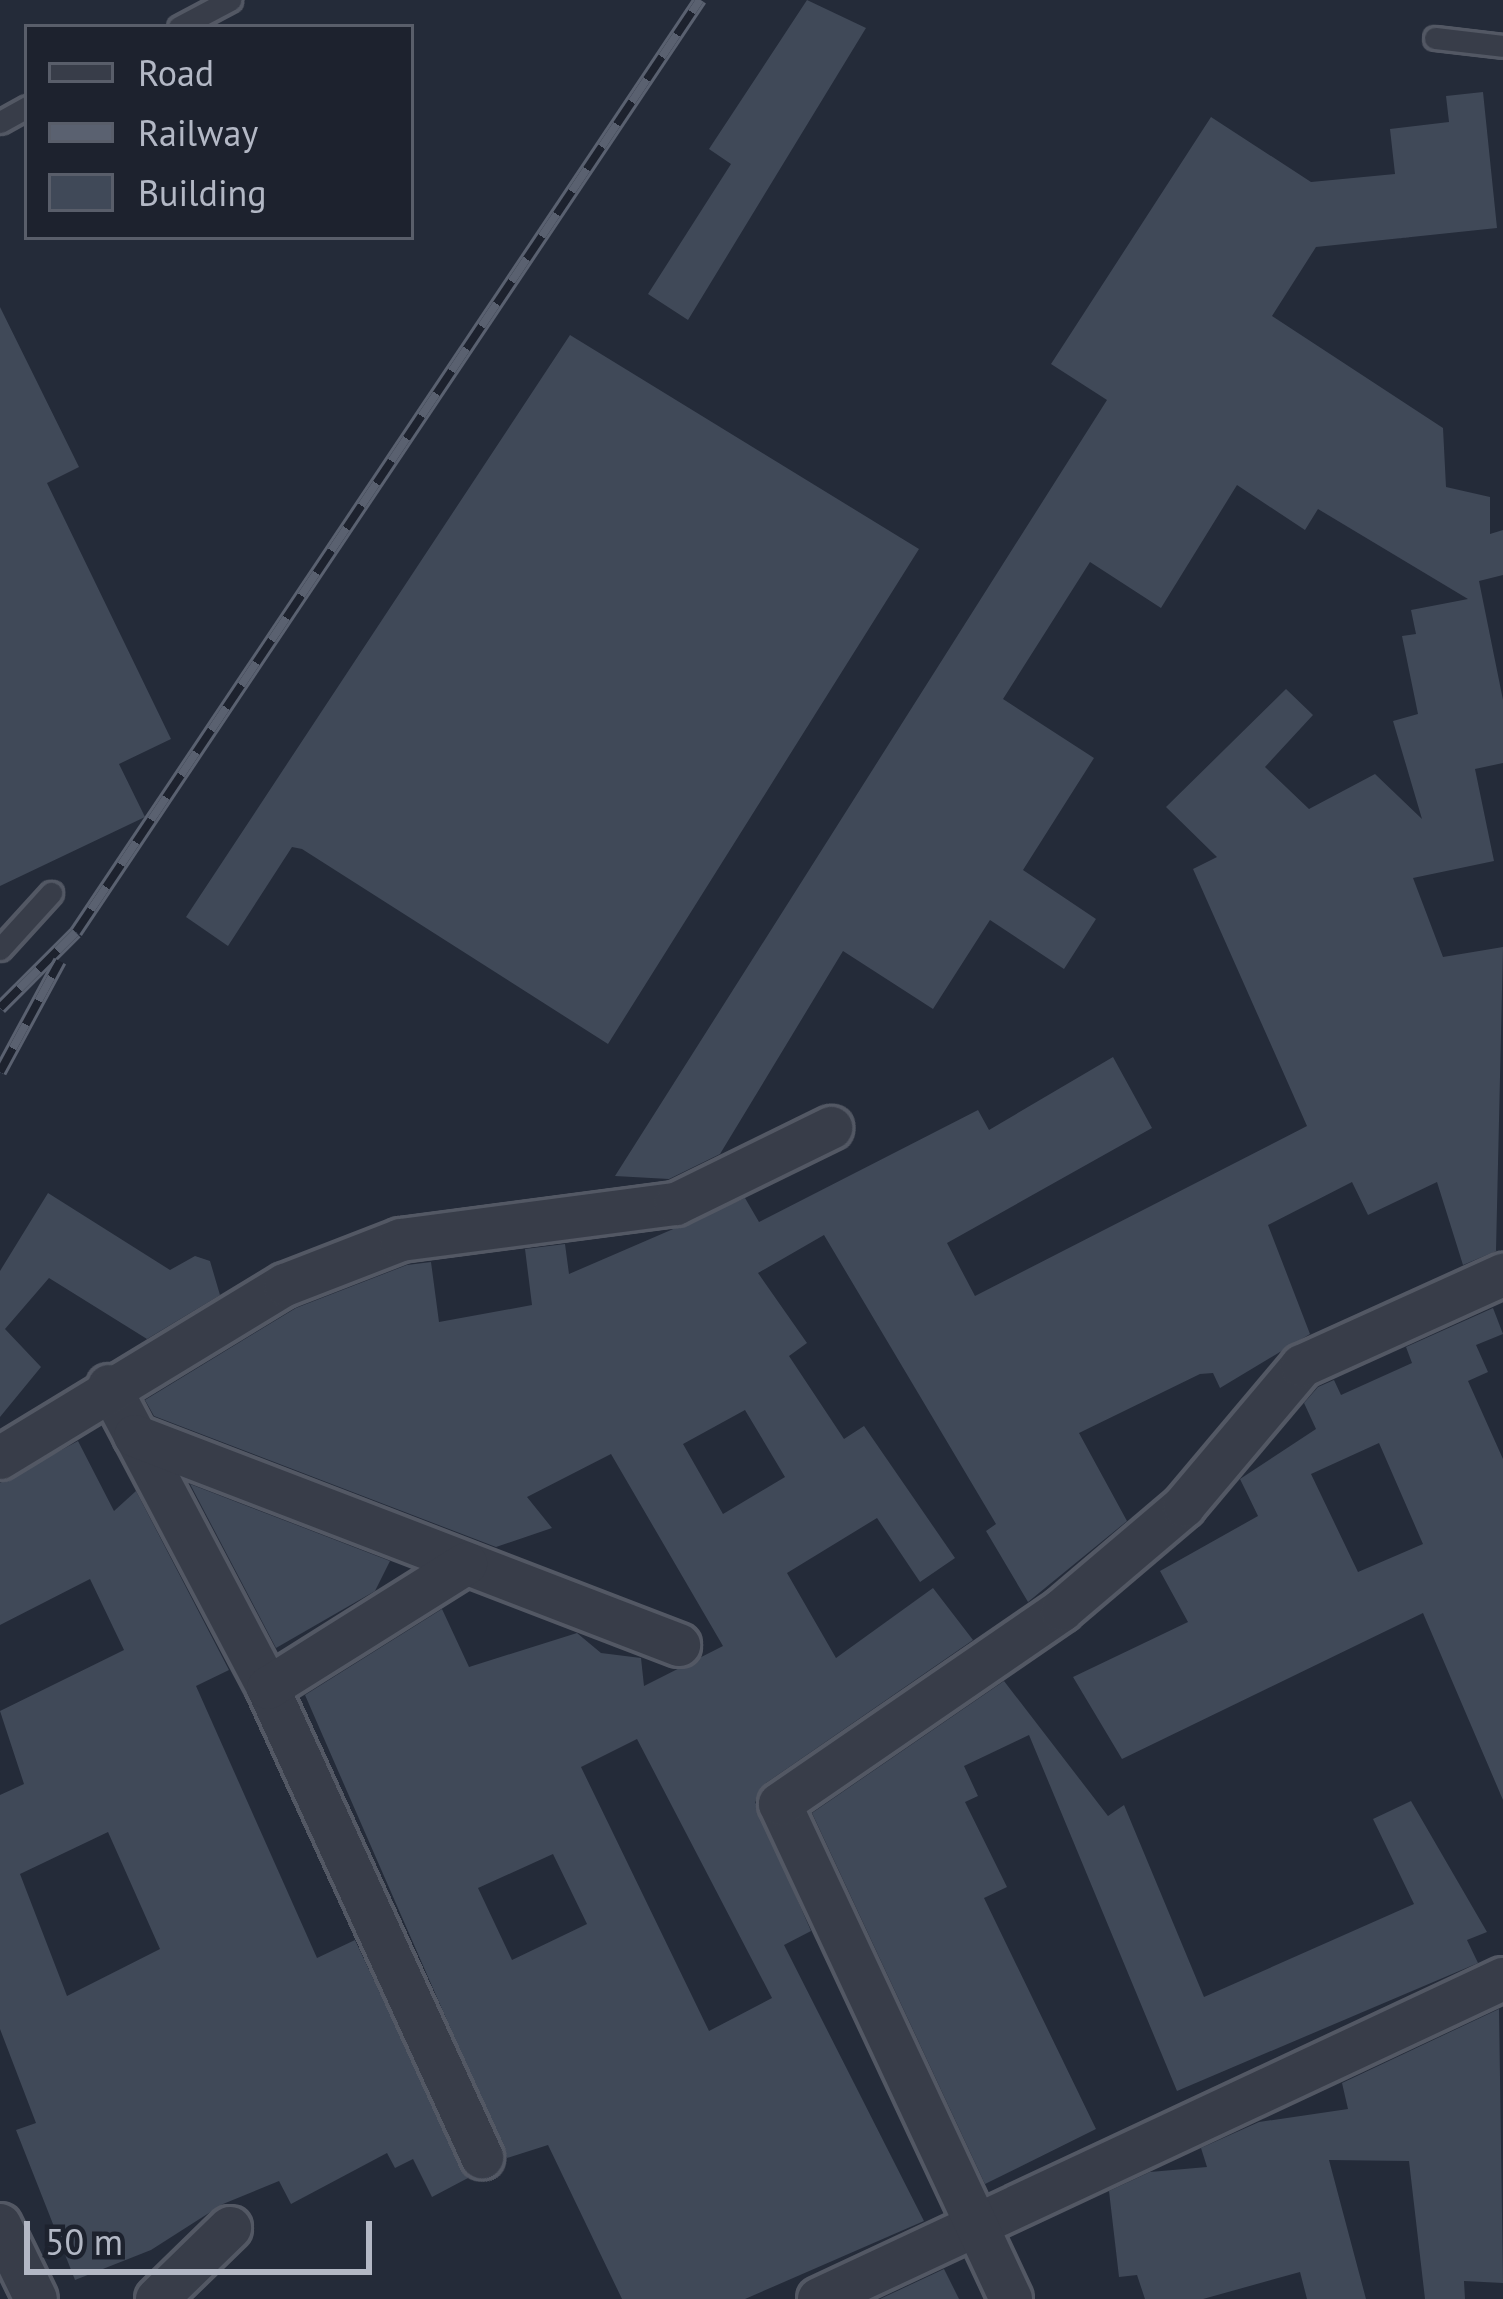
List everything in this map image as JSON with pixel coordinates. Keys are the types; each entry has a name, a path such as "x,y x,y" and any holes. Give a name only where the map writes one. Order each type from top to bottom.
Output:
{"street":[{"path":"0,1459 109,1386 286,1285 401,1240 676,1204 831,1128"},
{"path":"1011,2299 780,1804 1062,1610 1184,1506 1302,1366 1503,1274"},
{"path":"109,1386 268,1688 482,2157"},
{"path":"135,1436 680,1646"},
{"path":"268,1688 466,1564"},
{"path":"819,2299 1503,1979"},
{"path":"0,2225 36,2299"},
{"path":"157,2299 230,2228"}],"lane":[{"path":"185,24 230,0"},
{"path":"1435,38 1503,46"},
{"path":"0,949 51,893"}],"building":[{"path":"807,0 866,28 688,320 648,294 731,164 709,149"},
{"path":"1483,92 1497,228 1316,247 1272,316 1443,428 1446,487 1490,497 1490,534 1503,530 1503,575 1479,581 1503,700 1503,763 1475,769 1494,861 1413,878 1443,957 1503,947 1496,1251 1463,1265 1437,1182 1368,1215 1352,1182 1268,1225 1310,1334 1220,1388 1213,1373 1200,1374 1079,1433 1127,1521 1028,1602 986,1531 996,1524 824,1235 758,1273 807,1343 789,1356 844,1439 864,1426 955,1558 920,1582 877,1518 787,1573 836,1658 933,1588 973,1640 766,1783 755,1802 811,1931 784,1945 924,2221 745,2299 622,2299 548,2145 507,2158 305,1695 442,1609 469,1667 577,1633 601,1653 641,1658 644,1686 723,1646 611,1454 527,1497 552,1528 496,1547 154,1416 145,1400 296,1308 407,1265 431,1262 439,1322 532,1305 525,1249 565,1244 569,1274 745,1198 759,1222 978,1110 989,1130 1113,1057 1152,1128 947,1243 975,1296 1307,1126 1193,869 1217,857 1166,807 1286,689 1313,715 1265,767 1309,809 1375,774 1422,819 1393,721 1418,714 1402,636 1416,634 1411,610 1468,599 1318,509 1305,530 1237,485 1161,608 1090,562 1003,699 1094,758 1023,870 1096,919 1064,969 990,920 933,1009 843,951 720,1154 669,1179 615,1176 1107,400 1051,364 1211,117 1311,182 1395,174 1390,129 1449,122 1446,96","holes":["745,1410 785,1477 723,1514 683,1444","637,1739 772,1998 709,2031 581,1767","553,1854 587,1924 512,1960 478,1888"]},
{"path":"0,307 79,467 47,483 171,739 119,764 145,817 0,886"},
{"path":"570,335 919,549 608,1044 302,849 292,847 228,946 186,917"},
{"path":"48,1193 170,1270 195,1256 210,1261 220,1295 147,1339 49,1278 5,1329 41,1367 0,1417 0,1271"},
{"path":"1493,1308 1503,1334 1476,1345 1488,1372 1468,1381 1503,1459 1503,1800 1423,1613 1122,1759 1073,1677 1188,1622 1160,1571 1258,1516 1240,1479 1316,1429 1304,1403 1318,1387 1334,1380 1341,1395 1412,1363 1406,1347","holes":["1379,1443 1423,1544 1358,1572 1311,1474"]},
{"path":"78,1441 114,1511 136,1491 229,1670 196,1686 317,1958 355,1940 468,2178 432,2197 413,2159 395,2168 387,2153 291,2204 279,2181 223,2204 151,2250 75,2280 16,2130 36,2123 0,2029 0,1795 24,1784 0,1711 124,1650 90,1579 0,1625 0,1483","holes":["108,1832 160,1949 67,1996 20,1874"]},
{"path":"190,1484 390,1561 375,1591 276,1648"},
{"path":"1004,1681 1108,1816 1124,1805 1204,1997 1414,1904 1373,1819 1411,1801 1487,1932 1467,1940 1478,1963 1177,2091 1029,1735 964,1766 978,1796 965,1802 1007,1887 984,1898 1096,2129 985,2184 812,1813"},
{"path":"1499,2009 1503,2283 1464,2281 1465,2299 1425,2299 1409,2161 1329,2160 1366,2299 1307,2299 1300,2272 1203,2299 1145,2299 1137,2275 1119,2277 1109,2191 1150,2172 1207,2167 1201,2148 1259,2122 1348,2109 1342,2083"},
{"path":"944,2269 959,2299 880,2299"}],"railway":[{"path":"0,1008 76,932 700,0"},
{"path":"0,1072 60,961"}]}
